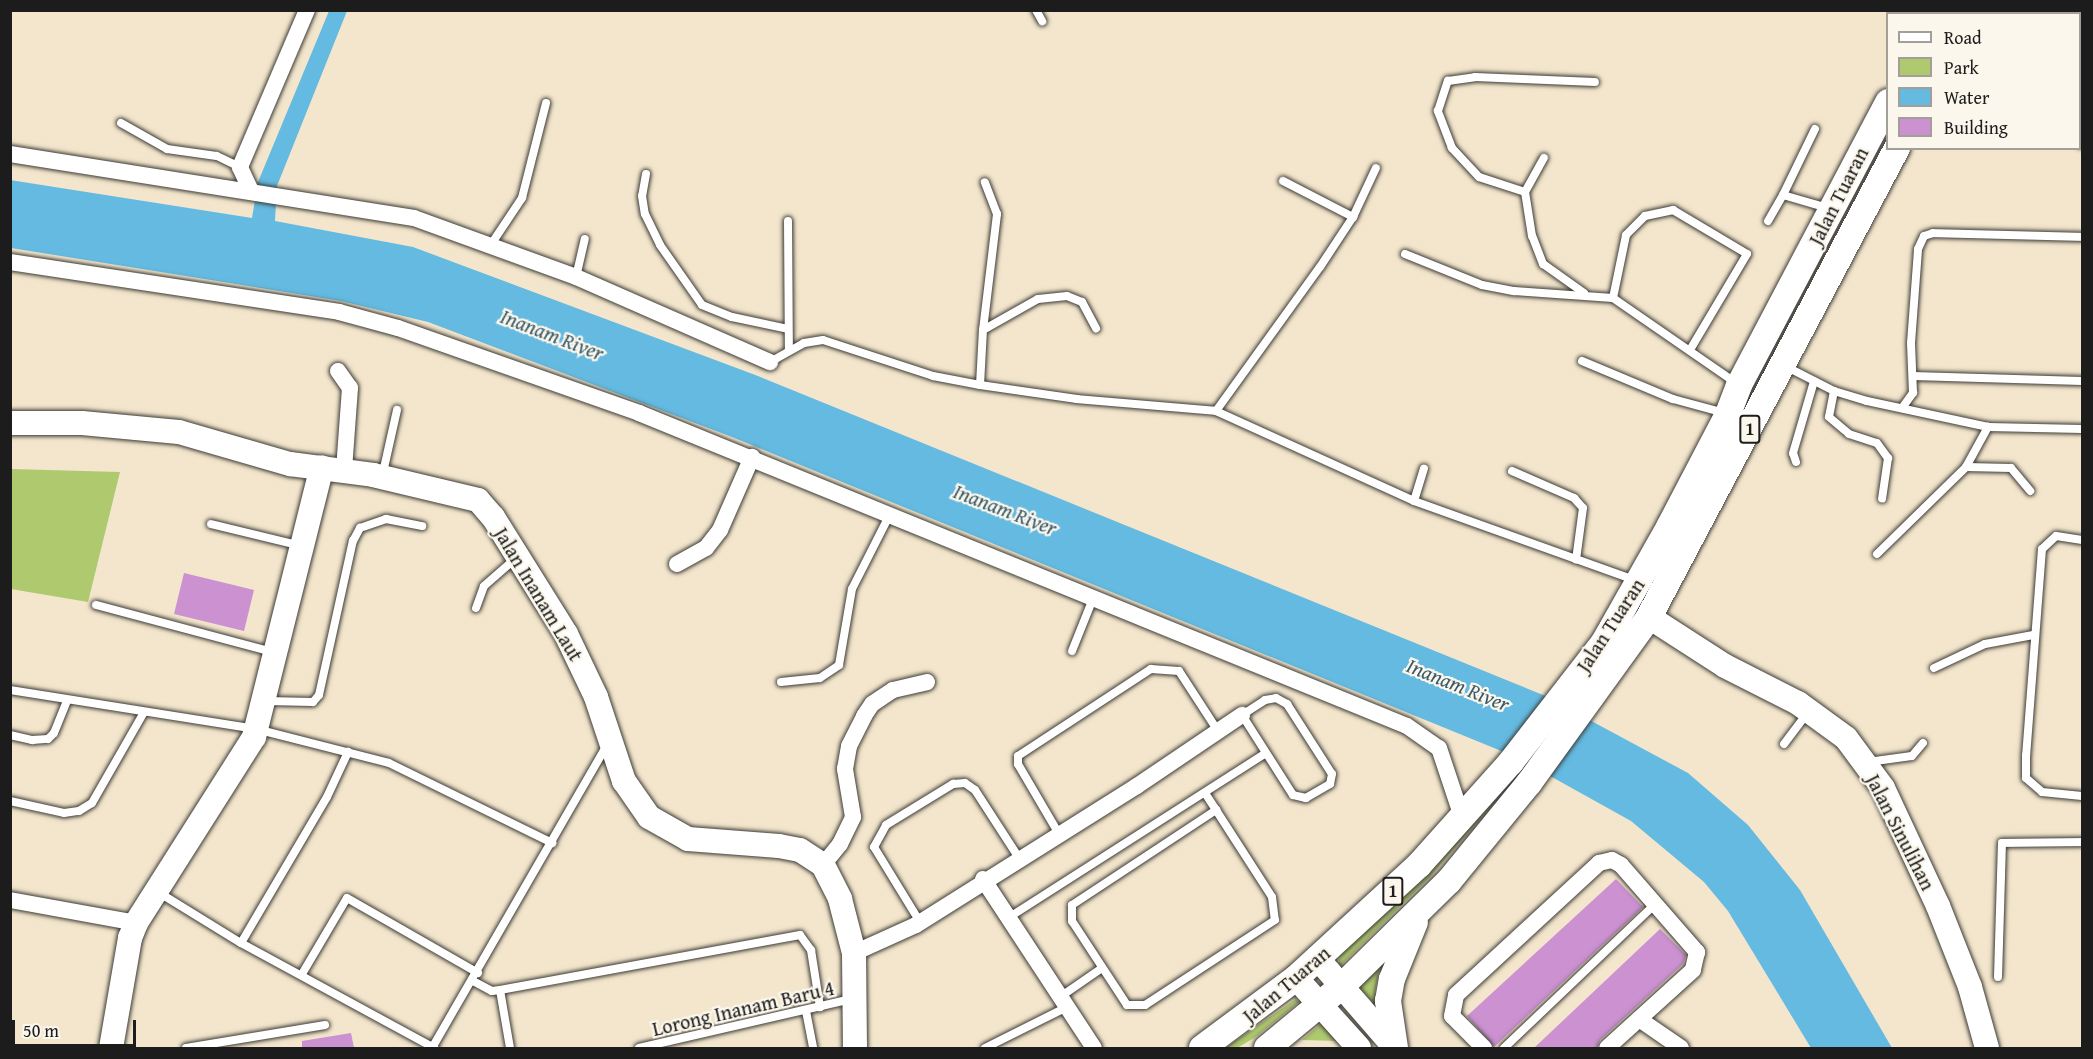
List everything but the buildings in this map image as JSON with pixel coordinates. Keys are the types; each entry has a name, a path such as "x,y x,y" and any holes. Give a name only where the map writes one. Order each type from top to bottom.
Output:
{"main road":[{"name":"Jalan Tuaran","path":"1268,1048 1320,1006 1419,913 1529,783 1579,694 1604,642 1640,581 1728,414 1739,385 1886,104"},
{"name":"Jalan Tuaran","path":"1202,1048 1296,978 1381,903 1649,617 1785,366 1895,154"},
{"path":"1831,210 1852,208 1870,176 1895,154"},
{"path":"1395,1048 1388,1001 1392,979 1419,913"}],"street":[{"path":"251,191 240,167 307,10"},
{"path":"10,154 414,218 576,277 770,362"},
{"path":"10,262 339,312 398,328 752,457 1092,601 1427,736 1439,748 1462,817"},
{"path":"111,1048 130,938 136,923 158,892 256,729 302,546 333,468 350,388 338,371"},
{"name":"Jalan Inanam Laut","path":"10,423 147,427 179,432 290,464 333,468 382,477 477,500 493,517 566,634 596,697 624,781 649,817 667,830 688,839 800,850 823,865"},
{"path":"677,564 706,548 720,530 752,457"},
{"name":"Jalan Sinulihan","path":"1649,617 1725,666 1809,710 1846,738 1883,788 1938,906 1970,987 1987,1048"},
{"path":"855,1048 854,953 840,899 823,865 840,844 853,817 845,769 849,746 864,716 872,704 893,690 927,682"},
{"path":"854,953 920,922 983,879 1059,834 1242,715"},
{"path":"1484,1048 1452,1016 1456,995 1599,863 1612,860 1621,865 1696,952 1693,970 1607,1048"},
{"path":"983,879 1094,1048"},
{"path":"10,900 136,923"},
{"path":"1318,959 1395,1048"},
{"path":"1296,978 1359,1048"},
{"path":"1639,1019 1681,1048"}],"lane":[{"path":"1036,10 1042,21"},
{"path":"1525,192 1479,177 1452,148 1438,111 1448,81 1475,76 1595,82"},
{"path":"490,247 522,198 546,103"},
{"path":"121,123 167,150 217,156 240,167"},
{"path":"1768,221 1815,129"},
{"path":"1544,158 1525,192 1532,236 1543,264 1584,293"},
{"path":"1216,411 1353,217 1376,168"},
{"path":"646,174 642,196 645,214 666,254 702,305 732,317 788,329"},
{"path":"1283,181 1353,217"},
{"path":"980,385 983,330 997,214 985,182"},
{"path":"1783,195 1831,210"},
{"path":"1613,298 1626,235 1645,216 1673,210 1746,254 1690,350"},
{"path":"788,221 789,350"},
{"path":"1902,408 1913,393 1918,249 1924,236 1933,233 2082,237"},
{"path":"576,277 585,239"},
{"path":"1406,254 1482,285 1514,291 1584,293 1613,298 1739,385"},
{"path":"983,330 1038,299 1067,296 1083,302 1096,328"},
{"path":"770,362 789,350 823,340 933,376 980,385 1077,399 1216,411 1414,501 1640,581"},
{"path":"1582,361 1673,399 1728,414"},
{"path":"1785,366 1834,391 1988,427 2082,429"},
{"path":"1913,375 2082,381"},
{"path":"1796,462 1793,453 1814,381"},
{"path":"1834,391 1829,417 1849,434 1877,443 1888,458 1882,500"},
{"path":"382,477 397,410"},
{"path":"1877,554 1966,467 1988,427"},
{"path":"1966,467 2011,468 2030,491"},
{"path":"1414,501 1424,468"},
{"path":"1512,471 1574,498 1582,508 1576,560"},
{"path":"781,682 820,678 839,665 852,590 890,514"},
{"path":"263,700 313,702 318,695 353,541 360,528 386,519 422,526"},
{"path":"211,524 302,546"},
{"path":"2082,540 2056,536 2042,549 2033,635 2026,778 2042,792 2082,796"},
{"path":"476,608 484,586 517,558"},
{"path":"1072,651 1092,601"},
{"path":"96,605 276,653"},
{"path":"1934,668 1985,644 2033,635"},
{"path":"1059,834 1018,764 1018,756 1151,669 1179,671 1218,731"},
{"path":"10,690 143,714 256,729 389,763 552,843"},
{"path":"10,735 32,740 48,739 67,700"},
{"path":"1264,700 1284,700 1332,774 1331,782 1306,798 1298,798 1242,715 1264,700"},
{"path":"1784,744 1809,710"},
{"path":"10,801 64,813 79,811 92,803 143,714"},
{"path":"158,892 241,943 302,974 433,1048 610,740"},
{"path":"1865,763 1912,756 1923,743"},
{"path":"241,943 327,797 348,752"},
{"path":"1008,918 1266,753"},
{"path":"920,922 874,847 886,825 953,784 965,783 975,790 1019,858"},
{"path":"1205,793 1216,810 1272,897 1275,920 1139,1007 1127,1005 1072,921 1070,909 1076,899 1216,810"},
{"path":"1998,977 2002,843 2082,842"},
{"path":"302,974 347,898 478,973"},
{"path":"1503,1048 1655,904"},
{"path":"473,981 492,991 500,990 800,935 811,950 820,1007"},
{"path":"985,1048 1063,1002 1102,968"},
{"path":"500,990 510,1048"},
{"name":"Lorong Inanam Baru 4","path":"639,1048 856,999"},
{"path":"806,1011 813,1048"},
{"path":"186,1048 325,1025"}],"green space":[{"path":"11,469 120,472 88,602 11,589"},
{"path":"1513,778 1430,877 1338,968 1340,953"},
{"path":"1379,969 1375,992 1377,1006 1358,987"},
{"path":"1296,999 1299,1002 1254,1038 1237,1048 1225,1048"},
{"path":"1321,1024 1338,1041 1302,1040"}],"water":[{"name":"Inanam River","path":"329,11 347,11 277,186 275,221 413,247 758,376 1543,695 1688,773 1748,825 1800,890 1892,1048 1811,1048 1728,911 1704,882 1631,821 1516,757 732,437 428,322 341,301 11,248 10,180 252,218 258,182"}]}
